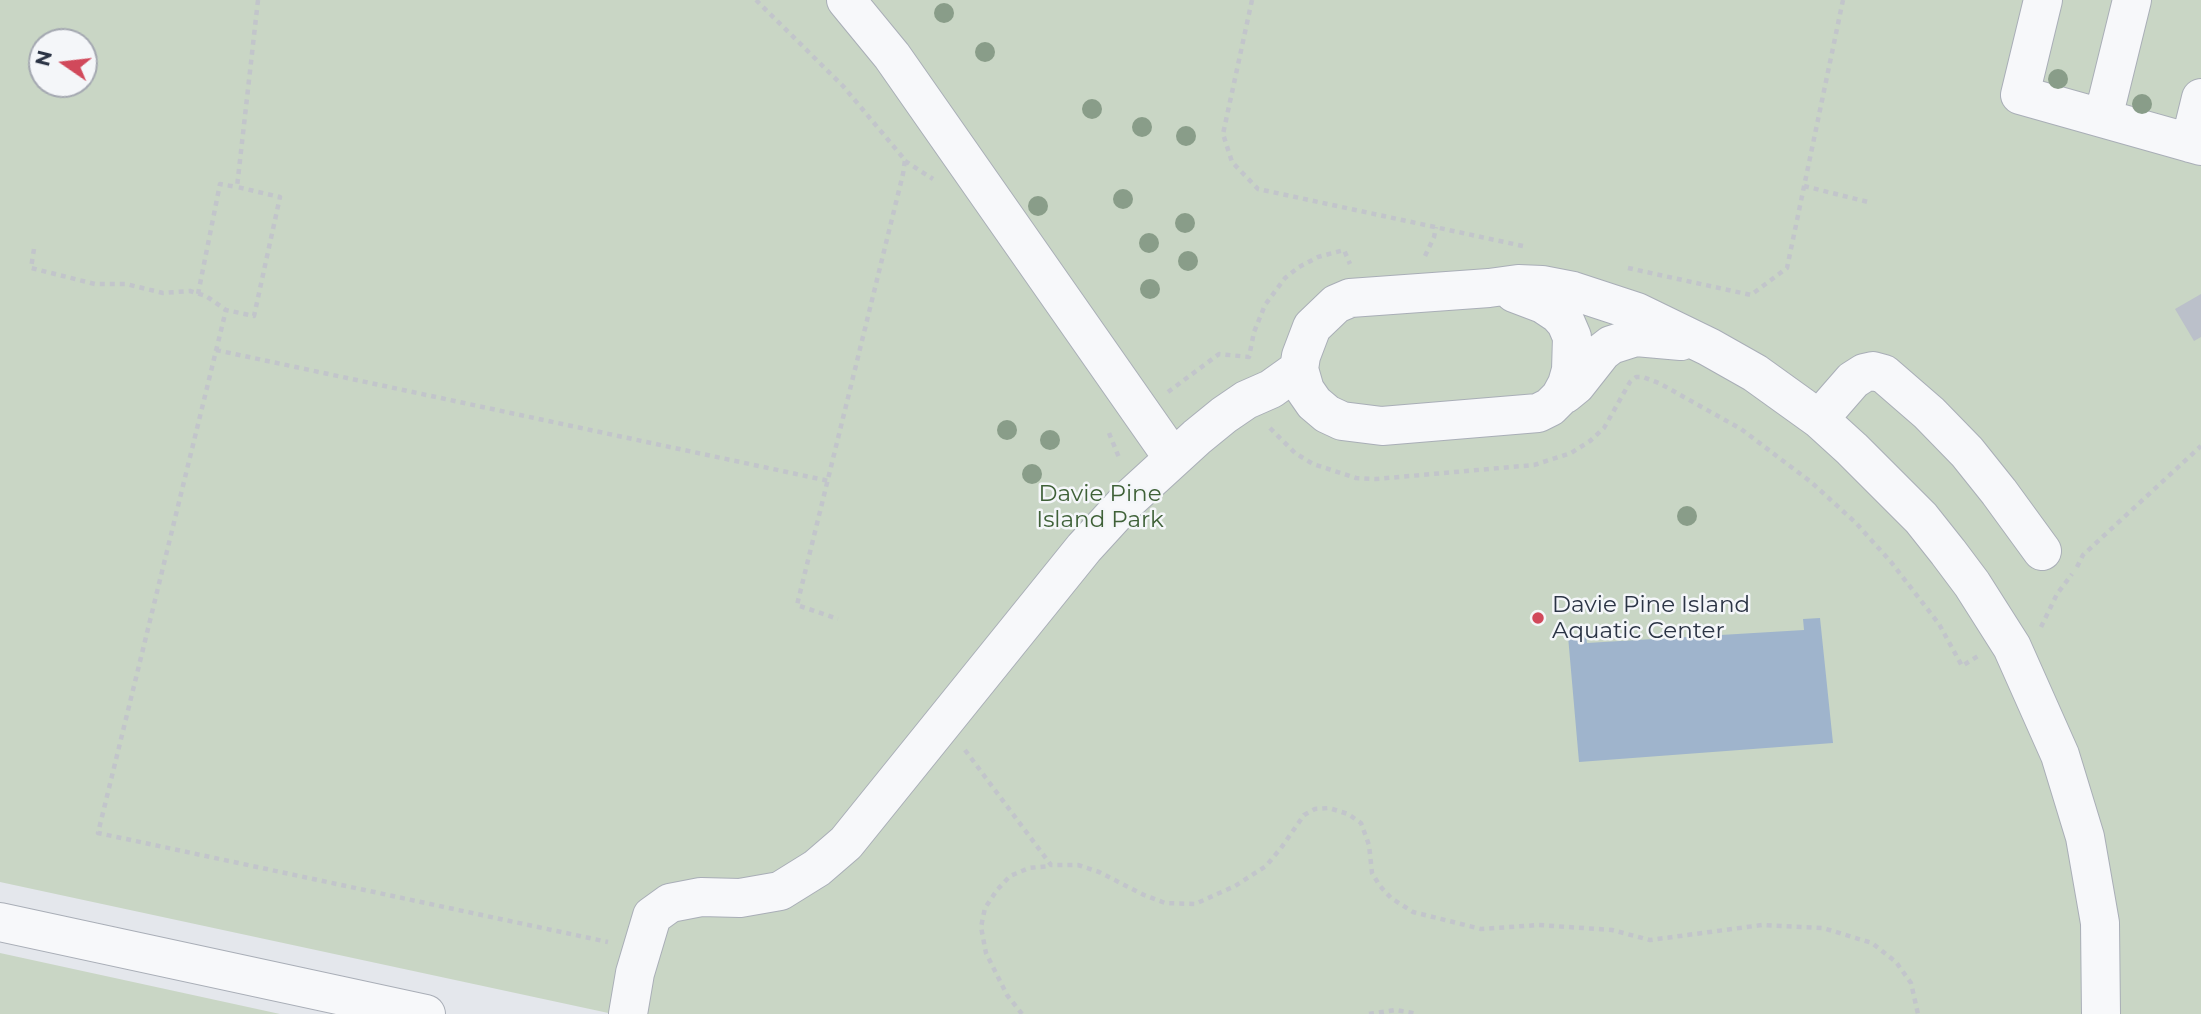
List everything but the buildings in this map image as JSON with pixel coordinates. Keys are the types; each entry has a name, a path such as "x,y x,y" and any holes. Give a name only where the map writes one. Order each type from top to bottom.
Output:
{"street":[{"path":"846,0 892,56 1173,458"},
{"path":"2043,0 2020,95 2195,145 2201,98"},
{"path":"2103,118 2132,0"},
{"path":"1709,347 1652,337 1621,341 1602,352 1576,385 1550,407 1538,413 1382,426 1342,422 1326,414 1305,390 1299,369 1312,327 1336,304 1350,298 1517,284 1542,285 1573,291 1637,312 1709,347 1755,373 1819,419 1921,518 1990,611 2026,674 2060,755 2084,837 2100,923 2101,1014"},
{"path":"1489,288 1511,292 1543,304 1566,323 1572,337 1573,352 1571,370 1560,397"},
{"path":"628,1014 635,973 652,916 670,903 701,897 740,898 780,891 817,868 846,843 1084,548 1127,501 1224,415 1246,400 1271,389 1299,369"},
{"path":"1819,419 1853,380 1873,371 1884,374 1929,413 1967,452 2042,551"},
{"path":"0,922 426,1014"}],"path":[{"path":"237,187 258,0"},
{"path":"756,0 843,86 905,160 904,174 797,605 838,619"},
{"path":"1252,0 1223,134 1232,162 1258,189 1528,247"},
{"path":"1620,267 1751,295 1787,268 1843,0"},
{"path":"34,249 31,268 94,284 126,284 163,293 190,291 198,294 206,296 226,310 254,316 280,197 220,184 198,294"},
{"path":"1804,186 1868,202"},
{"path":"226,310 98,832 642,949"},
{"path":"216,350 829,481"},
{"path":"1268,426 1295,453 1313,464 1356,478 1534,465 1571,453 1590,441 1604,428 1630,382 1636,377 1643,377 1741,429 1811,482 1856,523 1891,562 1939,624 1962,666 1979,655 1985,667"},
{"path":"2026,674 2044,620 2083,555 2201,446"},
{"path":"943,721 1051,866"},
{"path":"1022,1014 1007,995 986,953 981,927 985,908 996,890 1010,876 1029,868 1078,865 1100,872 1144,895 1165,902 1195,904 1235,886 1266,866 1304,815 1315,809 1329,808 1348,814 1361,824 1376,880 1391,898 1413,912 1481,929 1539,925 1612,930 1650,940 1762,925 1823,928 1872,943 1896,962 1911,983 1918,1014"},
{"path":"1369,1014 1396,1010 1418,1014"}],"green space":[{"name":"Davie Pine Island Park","path":"0,0 2201,0 2201,1014 613,1014 0,882"},
{"path":"0,953 280,1014 0,1014"}],"water":[{"path":"1820,618 1833,743 1579,762 1568,636 1586,636 1587,643 1804,630 1803,619"}],"place":[{"name":"Davie Pine Island Aquatic Center","path":"1538,618"}]}
